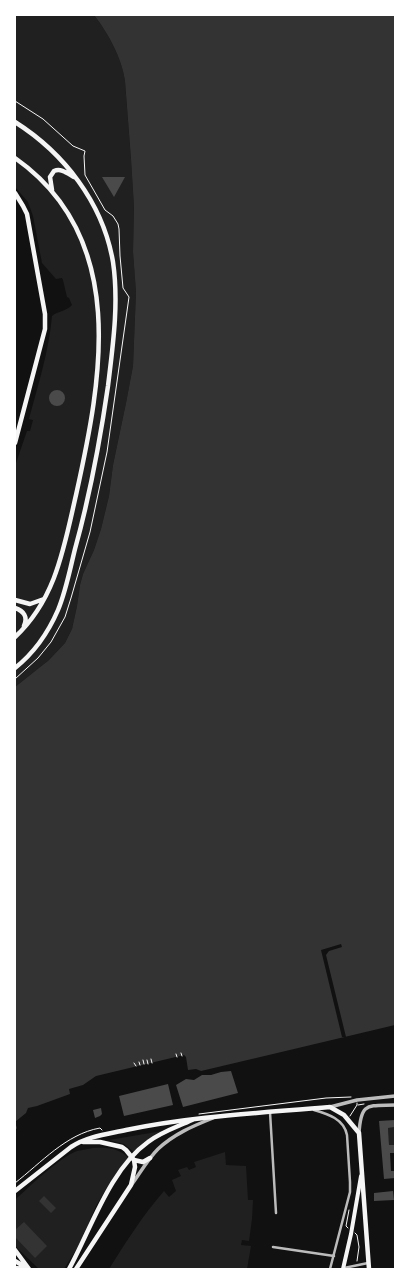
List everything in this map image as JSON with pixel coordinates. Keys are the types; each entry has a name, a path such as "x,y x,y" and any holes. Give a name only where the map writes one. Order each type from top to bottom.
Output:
{"main road":[{"path":"15,122 39,138 52,150 77,179 92,203 102,226 113,262 116,318 111,364 94,474 84,519 58,610 49,629 36,648 15,668"},
{"path":"15,158 30,169 53,192 70,215 87,255 97,296 99,316 99,350 92,404 78,483 60,558 45,598 31,620 15,637"},
{"path":"53,192 50,175 54,171 64,171 77,179"},
{"path":"15,193 27,214 45,314 45,329 15,443"},
{"path":"15,600 30,604 45,598"},
{"path":"15,608 20,610 25,615 26,623 24,628"},
{"path":"16,1191 66,1150 97,1136 150,1125 198,1118 330,1106 344,1116 359,1133 368,1269"},
{"path":"69,1269 85,1239 96,1212 130,1158 156,1136 198,1118"},
{"path":"81,1142 100,1142 122,1147 128,1151 134,1159 142,1162 150,1158"},
{"path":"76,1269 131,1185 134,1173 134,1159"},
{"path":"344,1268 361,1176"},
{"path":"15,1250 29,1269"},
{"path":"15,1261 29,1269"},
{"path":"15,1268 25,1269"}],"street":[{"path":"330,1106 358,1100 395,1096"},
{"path":"359,1133 361,1115 365,1109 374,1106 395,1105"},
{"path":"308,1108 324,1113 339,1121 346,1129 347,1135 350,1192 330,1269"},
{"path":"270,1112 276,1213"},
{"path":"131,1185 150,1158 161,1146 194,1125 216,1117"},
{"path":"274,1247 334,1256"},
{"path":"344,1268 368,1263"}],"path":[{"path":"15,101 43,119 73,146 85,152"},
{"path":"151,1059 152,1063"},
{"path":"143,1060 144,1064"},
{"path":"147,1060 148,1064"},
{"path":"15,1183 65,1142 86,1131 96,1129"}],"shaded area":[{"path":"15,15 94,15 118,55 125,81 131,159 134,207 133,252 136,292 133,366 113,465 109,496 94,550 83,574 72,629 65,643 49,660 15,687 15,466 27,431 30,431 33,420 29,419 46,355 52,316 68,309 72,305 67,297 62,278 56,279 42,263 33,216 28,202 15,187"},
{"path":"94,15 395,15 395,1025 201,1071 196,1069 188,1070 186,1057 184,1055 96,1076 83,1085 69,1089 70,1094 28,1108 26,1113 15,1122 15,687 49,660 65,643 72,629 83,574 94,550 101,529 109,496 113,465 133,366 136,292 133,252 134,207 125,81 121,64 114,46"},
{"path":"395,1127 395,1145 389,1145 388,1128"},
{"path":"162,1131 144,1142 134,1152 124,1144 109,1140"},
{"path":"93,1148 117,1150 129,1158 109,1184 96,1206 79,1245 64,1269 39,1269 15,1246 15,1200 62,1159 77,1151"},
{"path":"225,1152 226,1165 246,1166 248,1200 253,1200 249,1241 242,1240 241,1245 251,1246 247,1269 109,1269 156,1200 164,1191 169,1197 176,1191 172,1180 181,1176 178,1170 187,1167 189,1170 196,1167 194,1162"},
{"path":"44,1196 56,1208 51,1213 39,1201"},
{"path":"24,1222 47,1246 35,1258 15,1237 15,1230"}],"pier":[{"path":"341,944 342,947 329,951 326,955 346,1037 342,1037 321,950"}],"building":[{"path":"102,177 125,177 114,197"},
{"path":"57,390 64,395 65,398 60,405 57,406 50,401 49,398 54,391"},
{"path":"231,1071 238,1093 183,1107 176,1085 186,1079 194,1080 202,1075 211,1075"},
{"path":"168,1084 173,1105 124,1116 119,1096"},
{"path":"101,1108 102,1114 95,1118 93,1110"},
{"path":"395,1120 395,1127 388,1128 389,1145 395,1145 395,1153 390,1153 391,1171 395,1171 395,1178 384,1179 379,1121"},
{"path":"393,1191 394,1200 374,1201 374,1193"}]}
